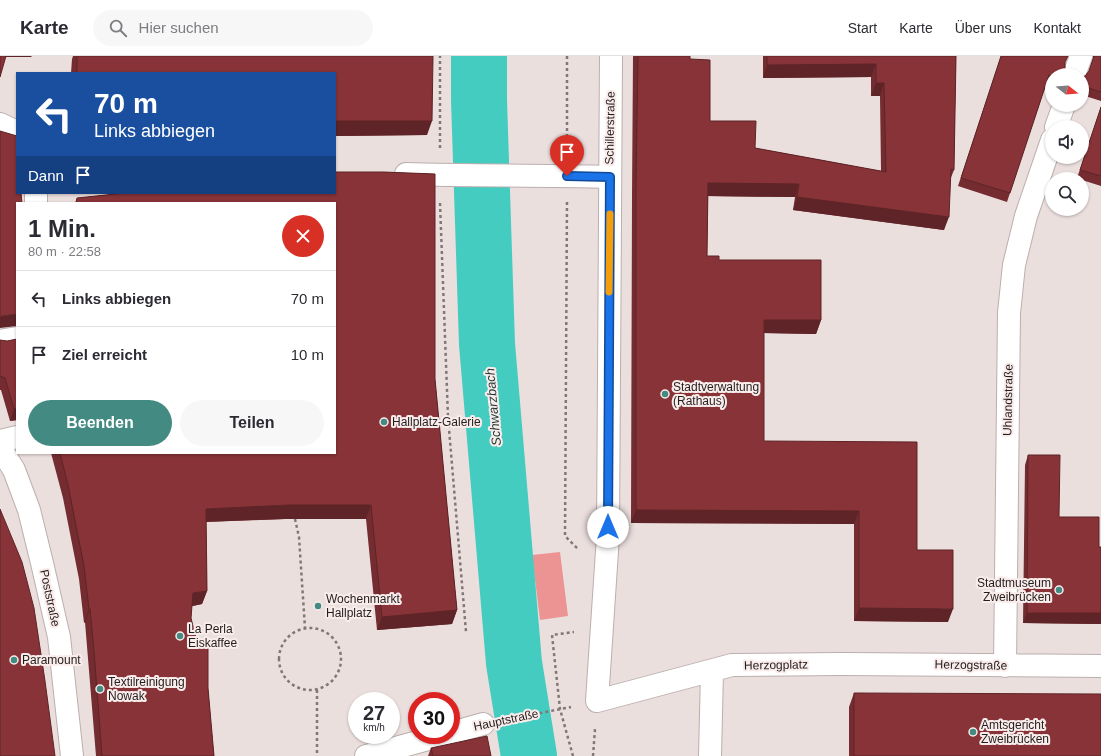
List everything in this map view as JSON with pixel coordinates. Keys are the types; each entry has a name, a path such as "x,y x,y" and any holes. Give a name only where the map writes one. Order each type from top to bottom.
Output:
{"street":[{"name":"Schillerstraße","path":"597,701 608,536 611,56"},
{"path":"1077,68 1081,56"},
{"name":"Uhlandstraße","path":"1005,666 1009,313 1014,265 1026,216 1045,160"},
{"path":"387,174 610,177"},
{"path":"0,341 16,338"},
{"path":"0,441 16,437"},
{"name":"Poststraße","path":"0,447 14,470 26,503 42,563 59,637 72,756"},
{"name":"Herzogstraße","path":"841,664 1101,666"},
{"name":"Herzogplatz","path":"597,701 732,665 841,664"},
{"path":"710,756 712,671"},
{"name":"Hauptstraße","path":"460,730 483,724"},
{"path":"366,756 411,744"}],"path":[{"path":"440,56 444,175 448,417 466,632"},
{"path":"567,56 566,536 605,578"},
{"path":"295,519 299,537 305,628"},
{"path":"315,628 326,632 335,640 340,651 341,662 337,674 330,683 317,690 306,690 290,683 283,675 279,666 279,655 282,645 290,635 299,629 315,628"},
{"path":"573,756 560,709 552,635 602,628"},
{"path":"317,690 317,756"},
{"name":"Hauptstraße","path":"483,724 560,709"}],"shaded area":[{"path":"560,552 568,616 540,620 532,555"}],"building":[{"path":"0,56 6,56 0,77"},
{"path":"77,56 433,56 432,121 336,121 336,72 77,72"},
{"path":"638,56 690,56 690,59 710,60 710,121 756,121 755,148 886,172 884,83 876,83 876,64 767,65 767,56 956,56 954,170 951,169 949,217 797,197 799,184 708,183 707,256 719,256 719,260 821,260 821,320 764,320 764,441 917,442 917,550 953,550 953,609 859,608 859,511 636,510 636,183"},
{"path":"1001,56 1068,56 1065,62 1065,68 1045,68 1045,87 1010,193 961,178"},
{"path":"1094,56 1101,56 1101,92 1089,88 1089,71"},
{"path":"1101,107 1101,176 1080,170 1082,164 1089,164 1089,143"},
{"path":"0,131 16,136 16,194 21,194 22,202 16,202 16,314 2,316 0,318"},
{"path":"336,172 435,174 435,379 457,610 382,617 371,505 290,505 206,509 207,591 193,593 191,618 197,643 208,642 208,688 214,756 102,756 90,609 84,566 60,454 336,454 336,202 76,202 77,198 115,194 336,194"},
{"path":"16,339 16,408 14,409 5,378 0,376 0,340 7,341"},
{"name":"Stadtmuseum Zweibrücken","path":"1028,455 1060,455 1059,517 1099,517 1099,547 1101,547 1101,613 1027,613"},
{"path":"0,509 22,562 34,608 55,756 0,756"},
{"name":"Amtsgericht Zweibrücken","path":"854,693 1101,694 1101,756 854,756"},
{"path":"487,736 491,756 433,756 431,748 450,744 460,744 460,742"}],"waterway":[{"name":"Schwarzbach","path":"479,56 479,100 487,344 514,663 529,756"}],"slow traffic":[{"path":"609,292 610,214"}],"place":[{"name":"Stadtverwaltung (Rathaus)","path":"665,394"},
{"name":"Hallplatz-Galerie","path":"384,422"},
{"name":"Stadtmuseum Zweibrücken","path":"1059,590"},
{"name":"Wochenmarkt Hallplatz","path":"318,606"},
{"name":"La Perla Eiskaffee","path":"180,636"},
{"name":"Paramount","path":"14,660"},
{"name":"Textilreinigung Nowak","path":"100,689"},
{"name":"Amtsgericht Zweibrücken","path":"973,732"}],"route":[{"path":"567,176 610,177 608,527"}]}
